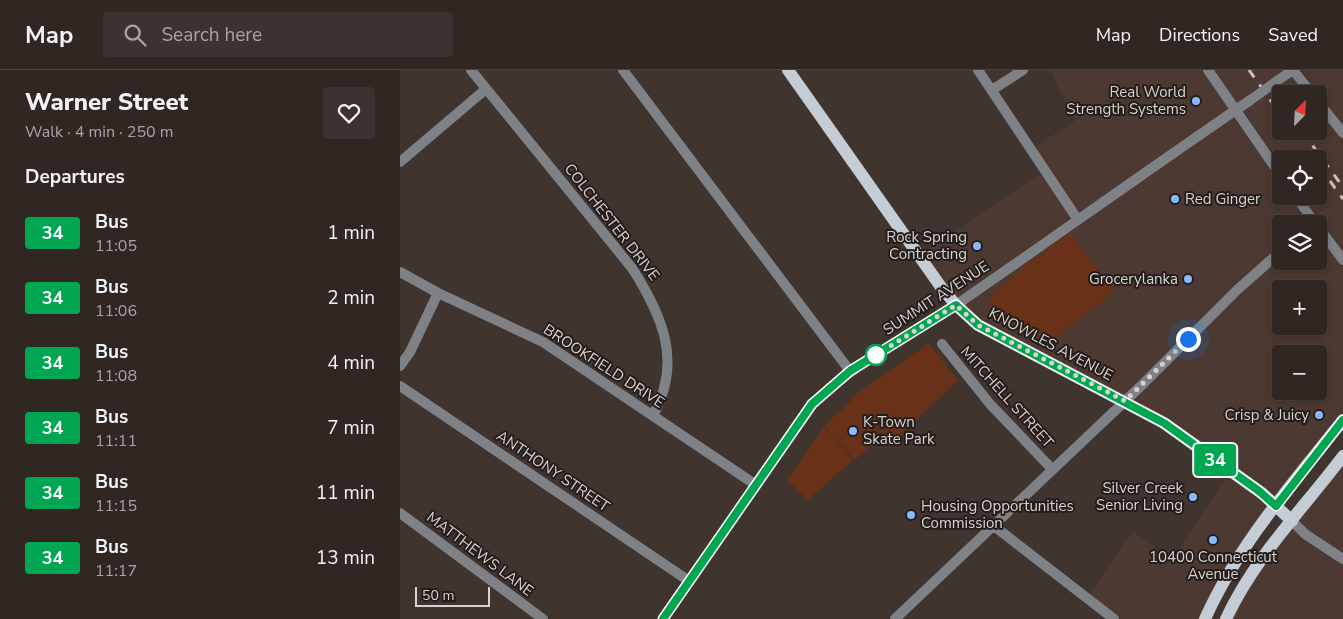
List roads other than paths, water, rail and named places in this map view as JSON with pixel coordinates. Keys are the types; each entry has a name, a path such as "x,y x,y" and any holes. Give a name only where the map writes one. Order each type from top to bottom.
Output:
{"main road":[{"name":"KNOWLES AVENUE","path":"788,70 930,272 956,305 978,325 1164,423 1259,491 1292,521"},
{"path":"1205,619 1229,572 1276,506 1343,420"},
{"path":"1226,619 1244,587 1277,538 1343,456"}],"street":[{"name":"COLCHESTER DRIVE","path":"471,70 632,268 652,299 662,327 667,356 667,382 662,399 653,415"},
{"path":"623,70 850,371"},
{"path":"978,70 1078,220"},
{"path":"992,90 1023,70"},
{"path":"1208,70 1272,163"},
{"path":"1293,70 1305,85"},
{"name":"SUMMIT AVENUE","path":"663,619 812,404 850,371 956,305 1293,70"},
{"path":"400,162 486,89"},
{"path":"1328,114 1343,133"},
{"path":"1327,239 1343,260"},
{"path":"895,619 1125,401 1237,290 1272,259"},
{"name":"BROOKFIELD DRIVE","path":"400,272 438,293 543,342 756,485"},
{"path":"400,366 410,352 438,293"},
{"name":"MITCHELL STREET","path":"942,344 990,404 1052,469"},
{"name":"ANTHONY STREET","path":"400,386 689,581"},
{"name":"MATTHEWS LANE","path":"400,513 543,619"},
{"name":"KNOWLES AVENUE","path":"1292,521 1305,534 1343,559"},
{"path":"994,526 1110,618"}],"railway":[{"path":"1249,70 1272,102"},
{"path":"1309,140 1343,187"},
{"path":"1330,181 1343,199"}],"place":[{"name":"Real World Strength Systems","path":"1196,101"},
{"name":"Red Ginger","path":"1175,199"},
{"name":"Rock Spring Contracting","path":"977,246"},
{"name":"Grocerylanka","path":"1188,279"},
{"name":"Crisp & Juicy","path":"1319,415"},
{"name":"K-Town Skate Park","path":"853,431"},
{"name":"Silver Creek Senior Living","path":"1193,497"},
{"name":"Housing Opportunities Commission","path":"911,515"},
{"name":"10400 Connecticut Avenue","path":"1213,540"}]}
